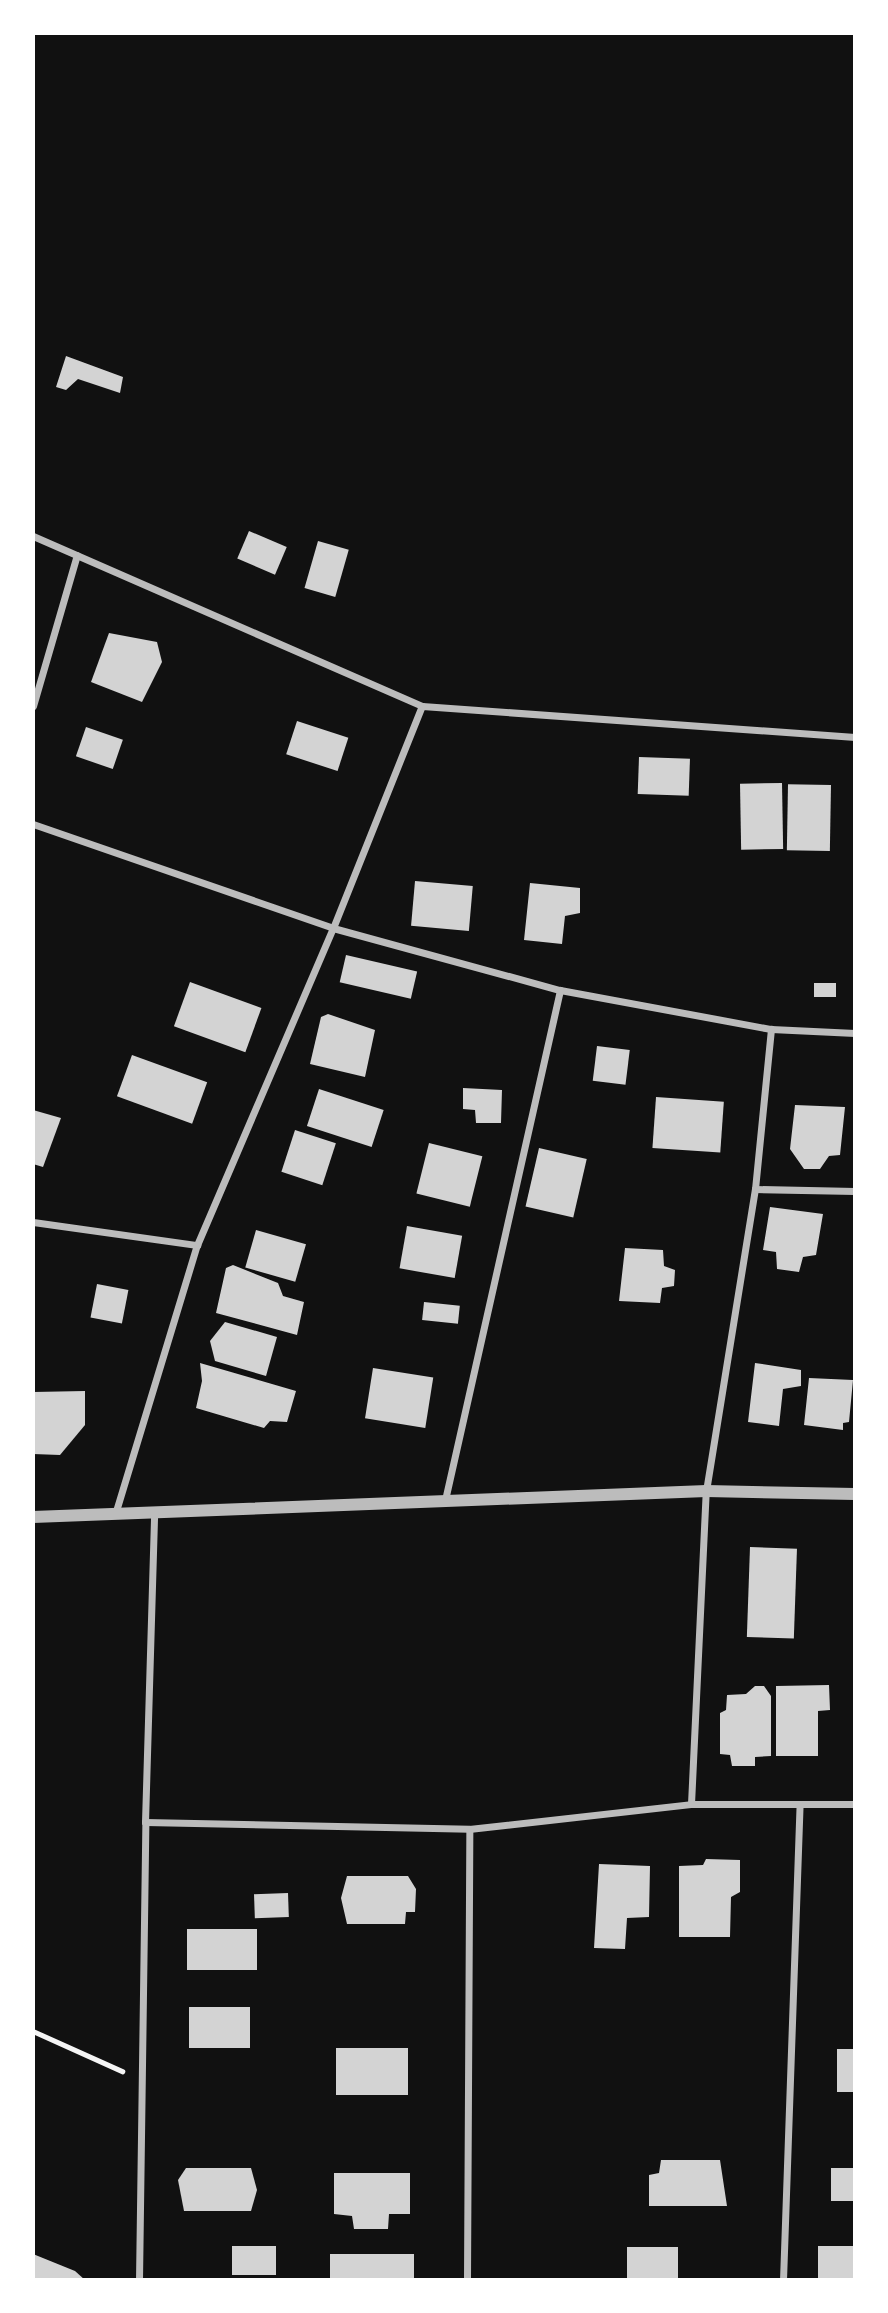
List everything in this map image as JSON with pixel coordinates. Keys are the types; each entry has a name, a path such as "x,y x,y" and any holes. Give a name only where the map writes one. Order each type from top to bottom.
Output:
{"street":[{"path":"33,536 422,706 855,737"},
{"path":"33,706 77,555"},
{"path":"116,1511 197,1245 333,928 422,706"},
{"path":"33,824 333,928 560,989 771,1029 855,1033"},
{"path":"445,1500 560,989"},
{"path":"691,1804 706,1491 755,1189 771,1029"},
{"path":"755,1189 855,1191"},
{"path":"33,1222 197,1245"},
{"path":"33,1517 116,1511 154,1513 706,1491 855,1494"},
{"path":"139,2280 145,1822 154,1513"},
{"path":"145,1822 469,1829 691,1804 855,1804"},
{"path":"783,2280 800,1804"},
{"path":"467,2280 469,1829"}],"path":[{"path":"33,2031 142,2081"}],"building":[{"path":"66,356 123,377 120,393 78,379 66,390 56,387"},
{"path":"249,531 287,547 275,575 237,559"},
{"path":"318,541 349,550 335,597 304,588"},
{"path":"109,633 157,642 162,662 142,702 91,682"},
{"path":"297,721 348,738 338,771 286,754"},
{"path":"86,727 123,740 113,769 76,756"},
{"path":"639,757 690,759 689,796 638,794"},
{"path":"782,783 783,849 741,850 740,784"},
{"path":"788,784 831,785 830,851 787,850"},
{"path":"415,881 473,886 469,931 411,926"},
{"path":"530,883 580,888 580,913 565,916 562,944 524,940"},
{"path":"346,955 417,971 411,999 340,982"},
{"path":"190,982 261,1008 245,1052 174,1026"},
{"path":"814,983 836,983 836,997 814,997"},
{"path":"328,1014 375,1030 365,1077 310,1064 321,1017"},
{"path":"597,1046 630,1050 625,1085 593,1081"},
{"path":"132,1055 207,1082 192,1124 117,1096"},
{"path":"463,1088 502,1090 501,1123 476,1123 475,1110 463,1109"},
{"path":"319,1089 384,1110 372,1147 307,1126"},
{"path":"656,1097 724,1102 720,1153 652,1148"},
{"path":"795,1105 845,1107 840,1155 829,1156 820,1169 804,1169 790,1149"},
{"path":"33,1110 61,1118 43,1167 33,1164"},
{"path":"295,1130 336,1143 322,1185 281,1172"},
{"path":"429,1143 482,1156 470,1207 416,1193"},
{"path":"539,1148 587,1159 573,1217 526,1206"},
{"path":"770,1207 823,1214 816,1255 803,1257 799,1272 777,1269 776,1252 763,1250"},
{"path":"407,1226 462,1236 455,1278 400,1268"},
{"path":"256,1230 306,1244 295,1282 245,1267"},
{"path":"625,1248 663,1250 664,1266 675,1270 674,1286 662,1288 660,1303 619,1301"},
{"path":"233,1265 278,1283 283,1296 304,1302 297,1335 216,1313 226,1268"},
{"path":"97,1284 128,1290 122,1323 91,1317"},
{"path":"424,1302 460,1306 458,1324 422,1320"},
{"path":"225,1322 277,1337 266,1376 215,1361 210,1341"},
{"path":"200,1363 296,1391 287,1422 270,1421 264,1428 196,1408 202,1381"},
{"path":"755,1363 801,1370 801,1386 783,1389 779,1426 748,1422"},
{"path":"373,1368 433,1378 425,1428 365,1418"},
{"path":"809,1378 853,1380 849,1422 843,1423 843,1430 804,1425"},
{"path":"85,1391 85,1425 60,1455 33,1454 33,1392"},
{"path":"750,1547 797,1549 794,1639 747,1637"},
{"path":"829,1685 830,1710 818,1711 818,1756 776,1756 776,1686"},
{"path":"755,1686 764,1686 771,1696 771,1756 755,1757 755,1766 732,1766 730,1755 720,1754 720,1713 726,1710 727,1695 746,1694"},
{"path":"706,1859 740,1860 740,1892 731,1897 730,1937 679,1937 679,1866 703,1865"},
{"path":"599,1864 650,1866 649,1917 627,1918 625,1949 594,1948"},
{"path":"347,1876 408,1876 416,1889 415,1912 406,1912 405,1924 347,1924 341,1898"},
{"path":"288,1893 289,1917 255,1918 254,1894"},
{"path":"187,1929 257,1929 257,1970 187,1970"},
{"path":"189,2007 250,2007 250,2048 189,2048"},
{"path":"336,2048 408,2048 408,2095 336,2095"},
{"path":"837,2049 855,2049 855,2092 837,2092"},
{"path":"661,2160 720,2160 727,2206 649,2206 649,2175 659,2173"},
{"path":"186,2168 251,2168 257,2190 251,2211 184,2211 178,2180"},
{"path":"831,2168 855,2168 855,2201 831,2201"},
{"path":"334,2173 410,2173 410,2214 389,2214 388,2229 354,2229 352,2216 334,2214"},
{"path":"232,2246 276,2246 276,2275 232,2275"},
{"path":"818,2246 855,2246 855,2280 818,2280"},
{"path":"627,2247 678,2247 678,2280 627,2280"},
{"path":"33,2254 75,2271 85,2280 33,2280"},
{"path":"330,2254 414,2254 414,2280 330,2280"}]}
